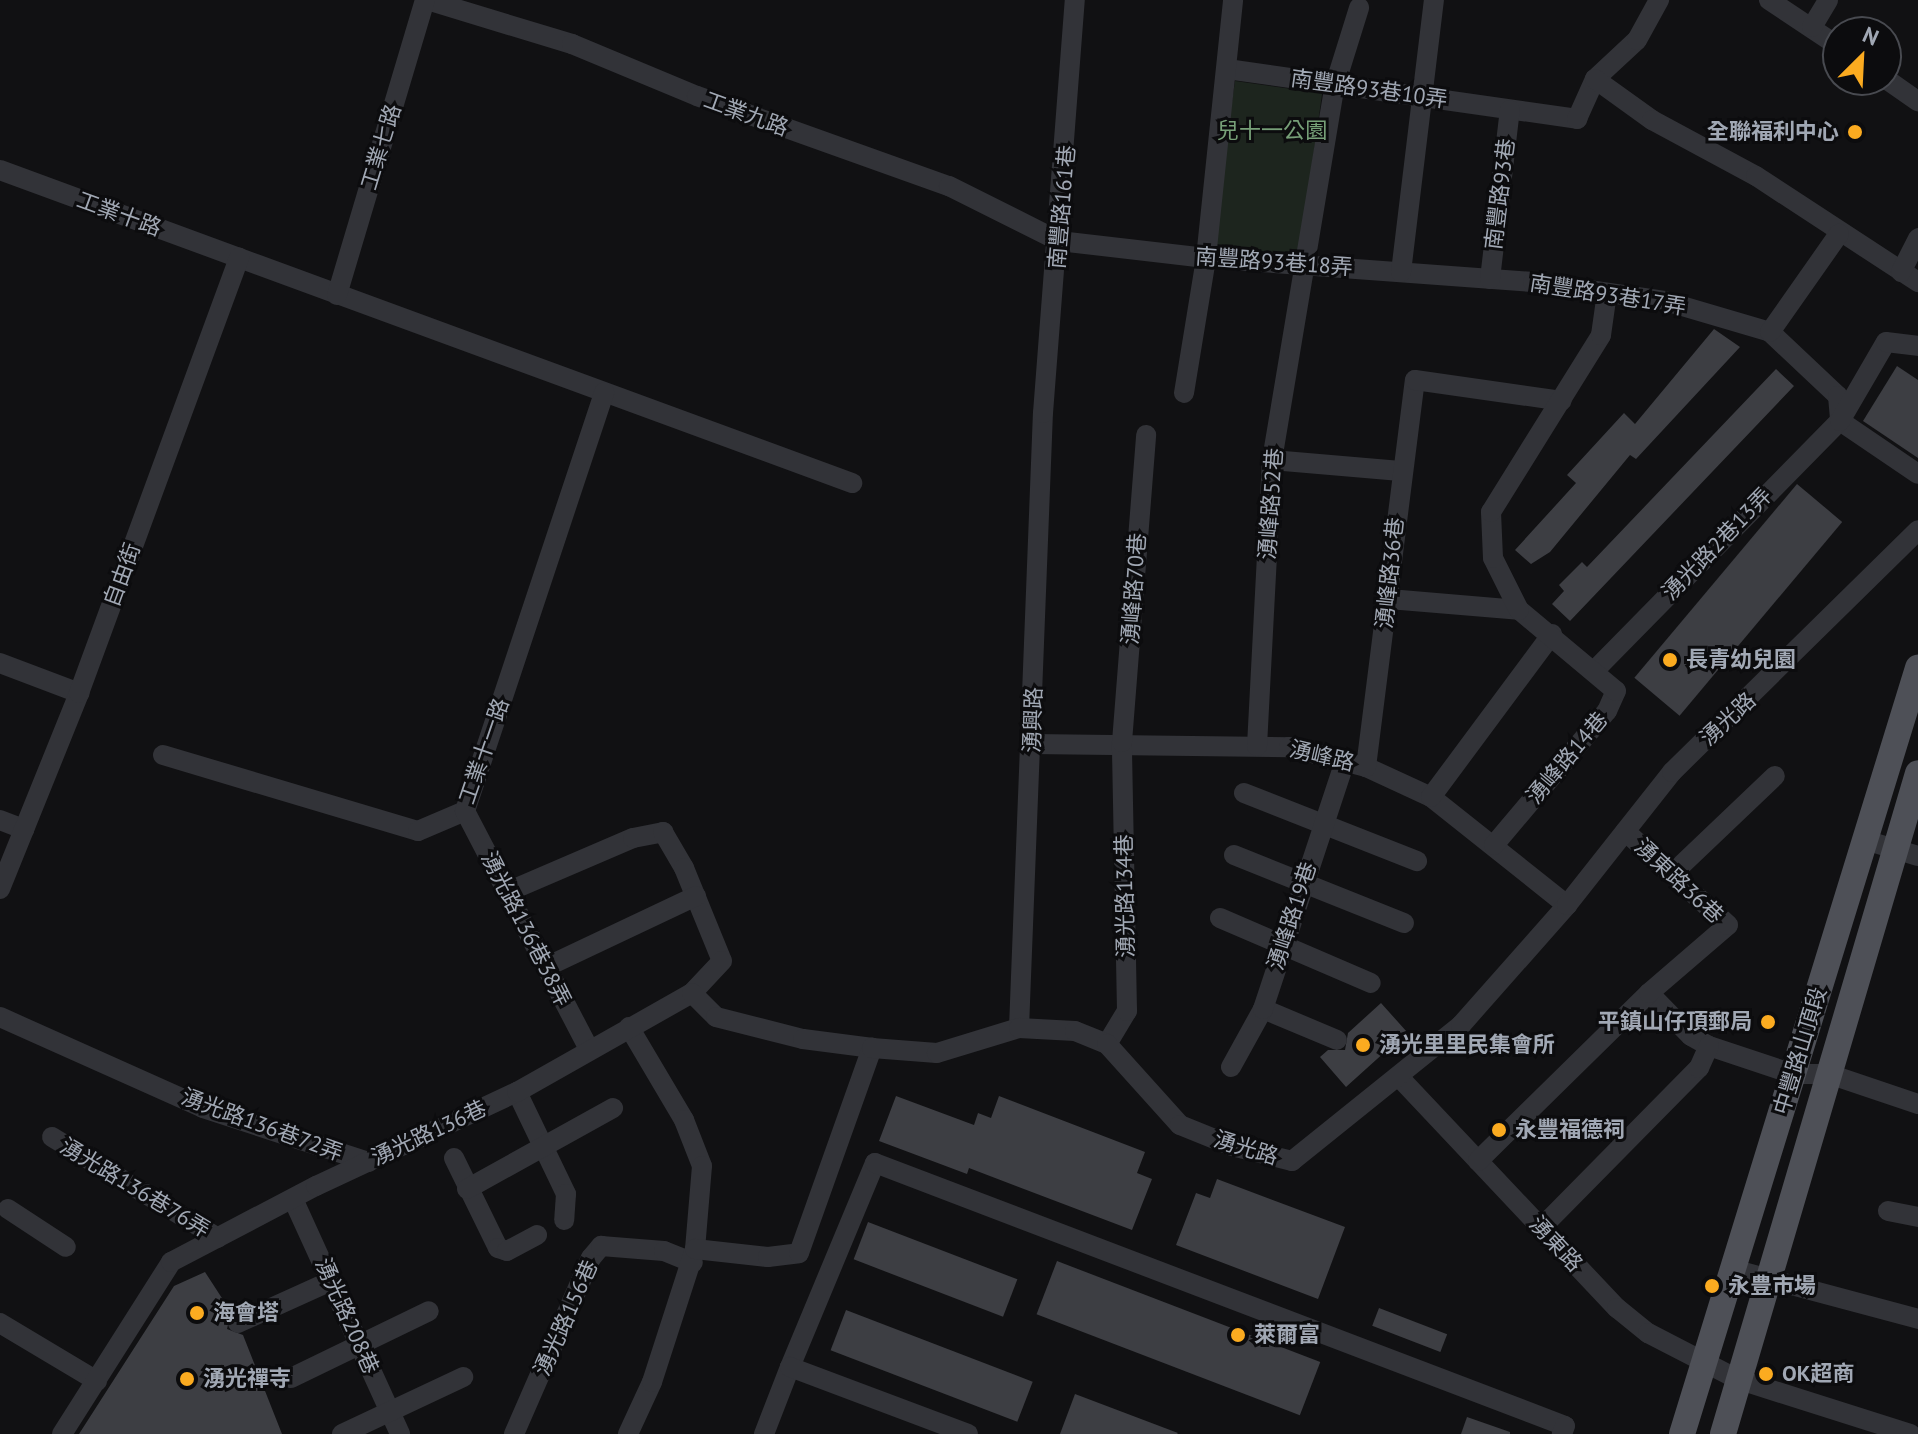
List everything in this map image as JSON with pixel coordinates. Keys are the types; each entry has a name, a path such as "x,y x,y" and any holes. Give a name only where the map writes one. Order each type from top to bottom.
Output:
{"main road":[{"name":"中豐路山頂段","path":"1682,1434 1918,668"},
{"name":"中豐路山頂段","path":"1723,1434 1765,1280 1829,1074 1906,852 1918,773"}],"street":[{"name":"工業九路","path":"425,0 572,44 697,96 949,186 1059,241"},
{"name":"工業七路","path":"337,295 425,0"},
{"name":"南豐路161巷","path":"1043,413 1059,241 1075,0"},
{"path":"1184,393 1206,258 1233,0"},
{"path":"1401,272 1434,0"},
{"path":"1659,0 1637,40 1595,79 1652,120 1756,176 1839,234 1910,277 1918,238"},
{"path":"1769,0 1822,34"},
{"path":"1812,27 1828,0"},
{"name":"湧峰路52巷","path":"1257,746 1272,460 1335,85 1359,8"},
{"name":"南豐路93巷10弄","path":"1227,69 1577,119 1595,79"},
{"name":"南豐路93巷","path":"1490,279 1510,110"},
{"name":"工業十路","path":"0,170 852,483"},
{"path":"1839,234 1770,332 1838,396 1840,421 1918,474"},
{"name":"南豐路93巷18弄","path":"1059,241 1206,258 1490,279"},
{"name":"自由街","path":"0,889 79,693 239,257"},
{"name":"南豐路93巷17弄","path":"1490,279 1665,301 1770,332"},
{"path":"1519,610 1493,558 1491,512 1601,335 1607,293"},
{"name":"湧光路2巷13弄","path":"1596,669 1840,421 1886,342 1918,346"},
{"name":"湧峰路36巷","path":"1366,767 1389,599 1401,471 1415,380 1562,401"},
{"name":"工業十一路","path":"163,755 418,831 465,811 604,392"},
{"name":"湧興路","path":"1019,1028 1043,413"},
{"name":"湧峰路70巷","path":"1122,742 1146,435"},
{"path":"1272,460 1401,471"},
{"name":"湧光路","path":"872,1048 937,1053 1019,1028 1075,1031 1107,1044 1180,1125 1232,1146 1292,1161 1461,1025 1567,905 1672,772 1918,530"},
{"path":"1389,599 1519,610"},
{"name":"湧峰路14巷","path":"1494,845 1607,711 1616,691 1596,669 1519,610"},
{"path":"1431,797 1552,634"},
{"path":"0,663 79,693"},
{"name":"湧峰路","path":"1032,744 1122,742 1289,747 1366,767 1431,797 1567,905"},
{"name":"湧光路134巷","path":"1107,1044 1127,1011 1122,742"},
{"name":"湧峰路19巷","path":"1231,1067 1263,1009 1345,761"},
{"path":"1672,874 1775,776"},
{"path":"1244,793 1323,821 1417,861"},
{"name":"湧光路136巷38弄","path":"465,811 588,1047"},
{"path":"0,820 24,829"},
{"name":"湧東路36巷","path":"1478,1161 1649,993 1728,925 1625,831"},
{"path":"507,892 633,838 663,832 696,896 546,967"},
{"path":"1865,840 1906,852"},
{"path":"1234,855 1404,923"},
{"name":"湧光路136巷","path":"62,1434 171,1262 368,1162 517,1092 588,1047 692,993 722,961 696,896"},
{"path":"1220,918 1371,983"},
{"path":"692,993 716,1017 803,1039 872,1048 799,1253 768,1257 694,1256"},
{"path":"1649,993 1691,1036 1709,1046 1793,1074 1829,1074 1918,1104"},
{"path":"1263,1009 1337,1040"},
{"name":"湧光路136巷72弄","path":"0,1017 114,1065 203,1108 368,1162"},
{"path":"628,1434 652,1382 694,1256 702,1166 684,1120 629,1027"},
{"path":"1541,1228 1699,1068 1709,1046"},
{"name":"湧東路","path":"1399,1077 1541,1228 1648,1333 1704,1358 1737,1379 1910,1434"},
{"path":"517,1092 538,1146 566,1194 564,1220"},
{"path":"467,1189 538,1146 613,1108"},
{"name":"湧光路136巷76弄","path":"52,1137 218,1238"},
{"path":"454,1158 498,1248 507,1251 537,1235"},
{"path":"764,1434 875,1163 1565,1426 1562,1434"},
{"name":"湧光路208巷","path":"293,1199 333,1280 400,1434"},
{"path":"8,1209 66,1247"},
{"path":"1888,1211 1918,1217"},
{"name":"湧光路156巷","path":"514,1434 591,1258 601,1246 694,1256"},
{"path":"1732,1269 1918,1319"},
{"path":"238,1323 333,1280"},
{"path":"291,1378 429,1311"},
{"path":"0,1323 97,1381"},
{"path":"790,1367 968,1434"},
{"path":"342,1434 389,1409 463,1377"}],"green space":[{"name":"兒十一公園","path":"1235,81 1322,93 1299,261 1211,248"}],"building":[{"path":"1714,329 1740,347 1636,459 1630,455 1550,552 1531,564 1515,550 1576,483 1567,475 1624,413 1635,424"},
{"path":"1897,366 1918,380 1918,458 1863,421"},
{"path":"1776,369 1794,386 1570,621 1552,604 1564,591 1559,585 1582,562 1587,567"},
{"path":"1797,484 1842,522 1680,716 1634,678"},
{"name":"湧光里里民集會所","path":"1381,1003 1407,1032 1346,1087 1320,1057 1328,1050 1345,1050 1348,1033"},
{"path":"896,1096 974,1125 978,1113 991,1118 999,1096 1145,1152 1137,1173 1152,1179 1132,1230 969,1168 967,1174 879,1141"},
{"path":"1217,1179 1345,1227 1318,1299 1176,1245 1196,1193 1210,1198"},
{"path":"868,1222 1017,1279 1003,1317 854,1259"},
{"path":"1057,1261 1320,1362 1300,1415 1037,1314"},
{"name":"湧光禪寺","path":"205,1272 231,1312 227,1329 243,1335 282,1434 79,1434 174,1286"},
{"path":"1379,1308 1447,1334 1440,1352 1372,1326"},
{"path":"846,1310 1033,1382 1017,1422 831,1350"},
{"path":"1075,1394 1178,1433 1060,1434"},
{"path":"1467,1417 1510,1432 1510,1434 1461,1434"}],"place":[{"name":"全聯福利中心","path":"1855,132"},
{"name":"長青幼兒園","path":"1670,660"},
{"name":"平鎮山仔頂郵局","path":"1768,1022"},
{"name":"湧光里里民集會所","path":"1363,1045"},
{"name":"永豐福德祠","path":"1499,1130"},
{"name":"永豊市場","path":"1712,1286"},
{"name":"海會塔","path":"197,1313"},
{"name":"萊爾富","path":"1238,1335"},
{"name":"OK超商","path":"1766,1374"},
{"name":"湧光禪寺","path":"187,1379"}]}
